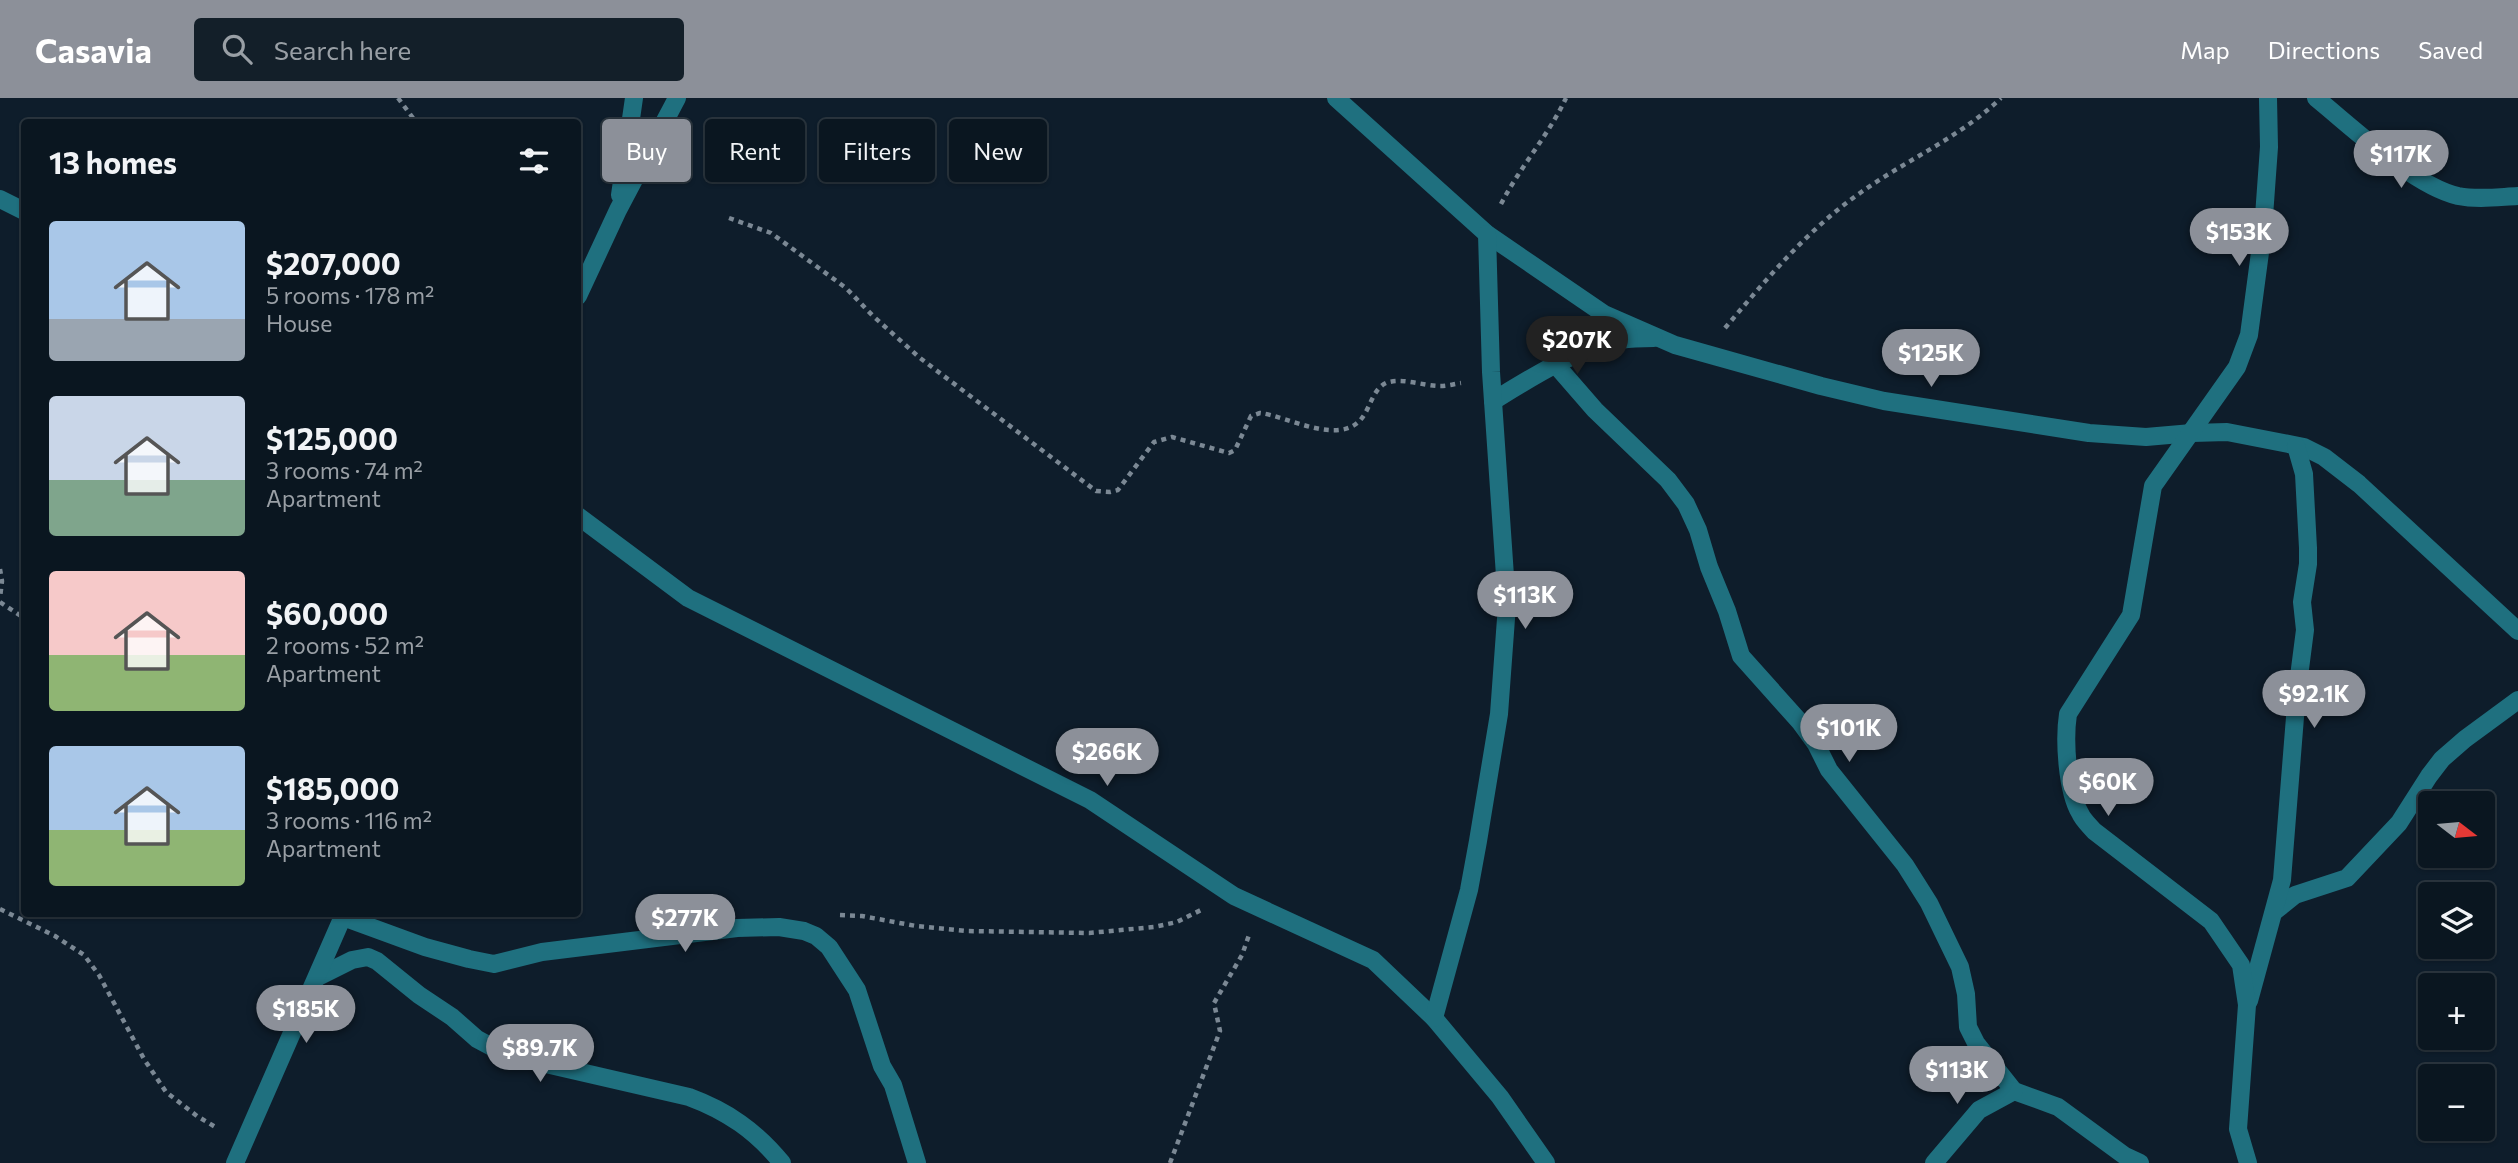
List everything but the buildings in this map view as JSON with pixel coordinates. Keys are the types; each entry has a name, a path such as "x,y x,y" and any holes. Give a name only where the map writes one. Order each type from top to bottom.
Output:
{"street":[{"path":"618,210 634,98"},
{"path":"581,290 618,210 677,98"},
{"path":"1336,98 1487,233 1604,314 1658,338 1703,353 1821,386 1897,403 2089,433 2146,437 2227,432 2296,446 2324,457 2359,484 2518,631"},
{"path":"2248,1163 2238,1129 2247,1004 2241,965 2210,921 2094,831 2079,812 2072,787 2068,715 2131,615 2153,486 2237,367 2249,335 2264,217 2269,147 2268,98"},
{"path":"2316,98 2424,183 2456,195 2473,198 2518,196"},
{"path":"0,199 21,210"},
{"path":"1434,1018 1469,890 1499,713 1507,605 1491,372 1487,233"},
{"path":"1493,401 1555,364 1622,340 1658,338"},
{"path":"1555,364 1595,410 1668,480 1686,504 1698,530 1741,656 1792,712 1816,744 1829,770 1905,864 1929,903 1960,967 1966,994 1968,1027 1976,1043 2014,1091 2058,1107 2125,1156 2140,1163"},
{"path":"2246,1011 2282,880 2297,692 2305,630 2302,602 2308,565 2304,474 2296,446"},
{"path":"581,518 688,598 1090,800 1234,896 1373,960 1434,1018 1500,1097 1546,1163"},
{"path":"2275,911 2295,895 2347,878 2399,822 2442,759 2518,700"},
{"path":"235,1163 342,917"},
{"path":"348,917 425,947 494,964 542,952 737,928 779,927 816,936 829,947 857,990 882,1066 893,1085 917,1163"},
{"path":"317,977 352,960 368,957 453,1017 477,1040 507,1055 689,1097 718,1108 747,1126 782,1163"},
{"path":"1934,1163 1979,1110 2014,1091"}],"path":[{"path":"398,98 414,119"},
{"path":"1487,233 1513,181 1550,128 1566,98"},
{"path":"1703,353 1771,274 1817,226 1861,192 1931,150 1985,113 2001,98"},
{"path":"729,218 771,233 846,288 920,358 1096,491 1118,490 1154,442 1163,438 1172,437 1229,453 1234,450 1251,416 1260,413 1318,430 1339,429 1361,420 1384,384 1460,384 1491,372"},
{"path":"0,569 0,600 21,616"},
{"path":"794,929 812,920 836,915 862,916 916,926 965,931 1089,933 1154,928 1177,922 1234,896"},
{"path":"1170,1163 1220,1031 1214,1003 1242,955 1257,907"},
{"path":"0,909 55,936 83,955 99,975 144,1059 166,1092 197,1116 244,1143"}]}
